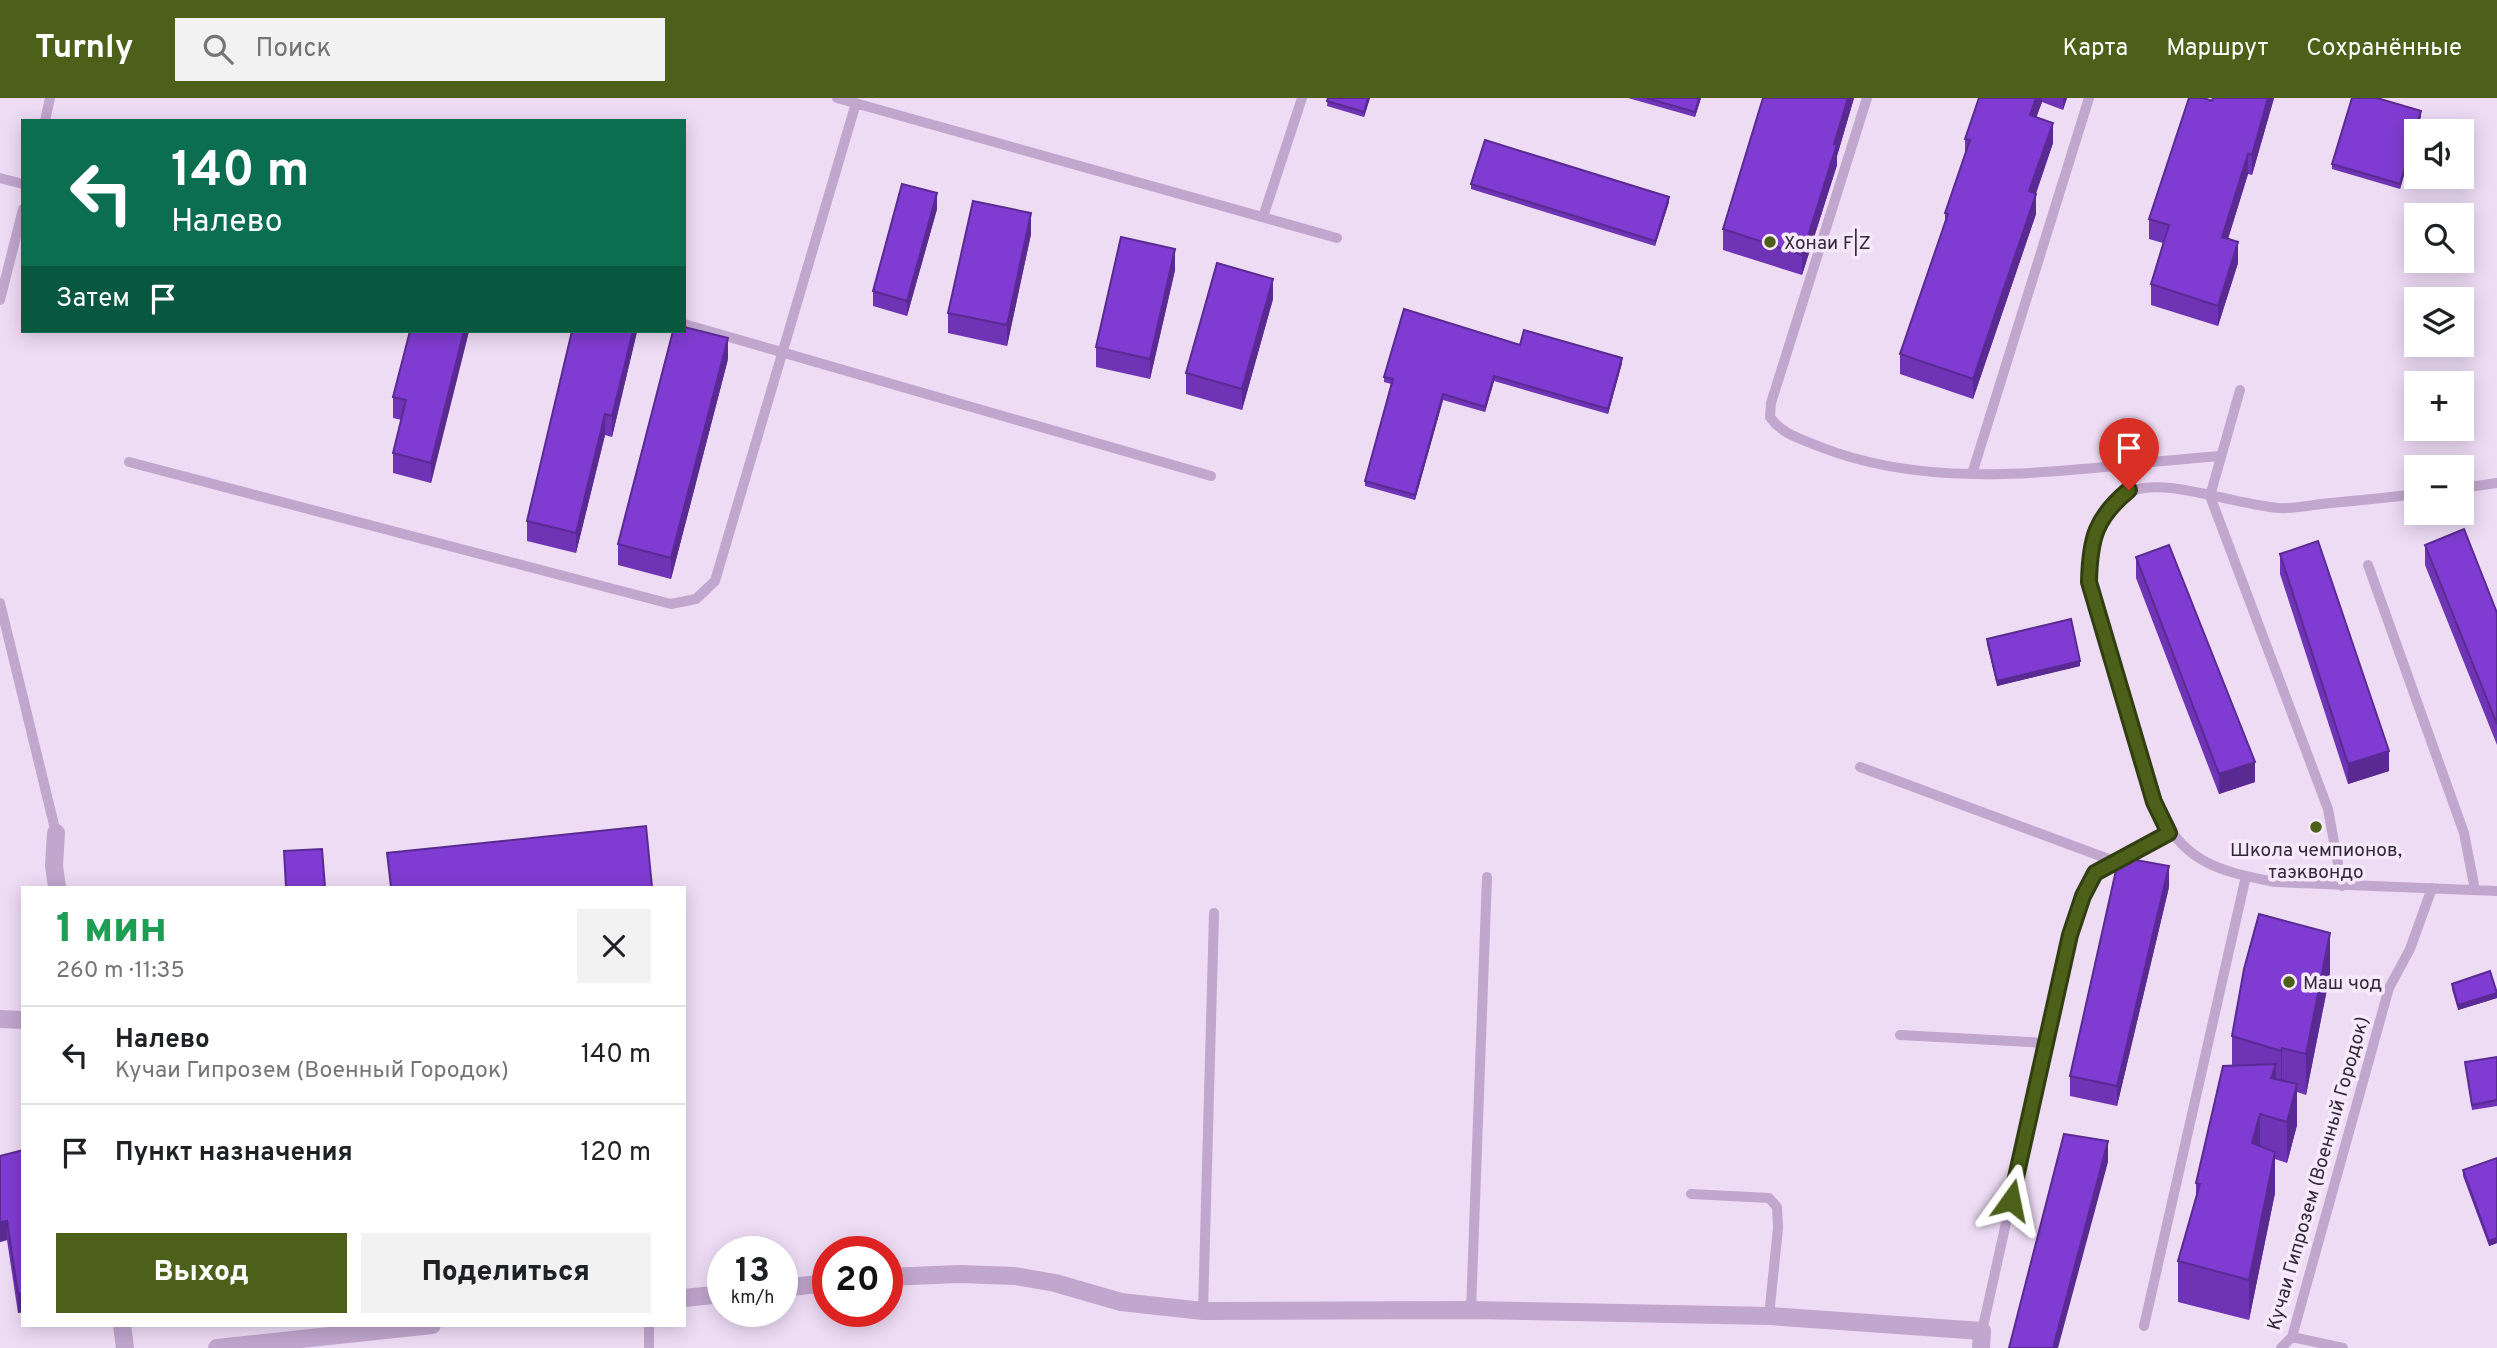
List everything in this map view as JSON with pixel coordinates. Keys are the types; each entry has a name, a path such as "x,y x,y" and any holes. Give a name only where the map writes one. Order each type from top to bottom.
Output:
{"street":[{"path":"56,833 54,866 57,886"},
{"path":"0,1019 21,1020"},
{"path":"903,1276 959,1274 1015,1276 1055,1283 1121,1302 1203,1311 1471,1310 1769,1316 1982,1340"},
{"path":"686,1298 707,1296"},
{"path":"122,1327 125,1348"},
{"path":"218,1348 413,1327"}],"lane":[{"path":"45,119 50,98"},
{"path":"837,98 1337,238"},
{"path":"1263,217 1302,98"},
{"path":"1867,98 1770,417 1778,430 1830,450 1895,469 1972,474 2077,469 2221,456"},
{"path":"1972,474 2089,98"},
{"path":"129,462 671,604 696,599 715,581 856,103"},
{"path":"0,178 21,183"},
{"path":"0,300 21,217"},
{"path":"686,325 1210,476"},
{"path":"2241,390 2210,496 2328,809 2342,886"},
{"path":"2474,486 2497,482"},
{"path":"2404,495 2281,509 2183,489 2151,486 2129,490 2108,508 2096,528 2090,552 2089,582 2154,802 2169,833 2192,855 2246,876 2342,886 2497,891"},
{"path":"2368,565 2463,833 2475,890"},
{"path":"0,603 56,833"},
{"path":"1860,767 2115,861"},
{"path":"1982,1340 2070,935 2083,896 2095,873 2169,833"},
{"path":"2144,1326 2246,876"},
{"path":"1471,1310 1488,877"},
{"name":"Кучаи Гипрозем (Военный Городок)","path":"2281,1348 2292,1336 2382,1011 2432,888"},
{"path":"1203,1311 1214,913"},
{"path":"1900,1035 2046,1043"},
{"path":"1691,1194 1769,1198 1777,1207 1778,1228 1769,1316"},
{"path":"649,1327 649,1348"},
{"path":"2292,1336 2343,1348"}],"building":[{"path":"1328,98 1368,98 1364,112 1327,101"},
{"path":"1646,98 1699,98 1695,112"},
{"path":"1763,98 1848,98 1834,144 1837,144 1802,255 1723,229"},
{"path":"1979,98 2036,98 2030,115 2053,123 2029,191 2036,194 1973,379 1900,354 1948,214 1945,213 1970,140 1965,139"},
{"path":"2189,98 2212,101 2213,98 2268,98 2252,155 2248,154 2222,237 2238,242 2218,306 2151,284 2169,225 2149,219"},
{"path":"2352,98 2377,98 2421,111 2419,119 2404,119 2404,170 2400,184 2332,164"},
{"path":"1485,140 1669,197 1655,241 1471,184"},
{"path":"902,184 937,193 907,301 873,291"},
{"path":"973,201 1031,213 1007,325 948,313"},
{"path":"1121,237 1175,249 1150,359 1096,347"},
{"path":"1217,263 1273,279 1242,389 1186,373"},
{"path":"1404,309 1520,345 1524,330 1622,358 1608,409 1494,376 1485,407 1443,394 1415,495 1365,481 1393,379 1384,377"},
{"path":"686,328 728,338 671,558 618,544 672,333 686,333"},
{"path":"409,333 464,333 431,463 393,453 406,400 393,397"},
{"path":"572,333 633,333 612,416 605,414 576,533 527,521"},
{"path":"2464,529 2497,613 2497,724 2425,545"},
{"path":"2318,541 2389,751 2348,764 2280,554"},
{"path":"2169,545 2255,762 2219,774 2136,557"},
{"path":"2071,619 2080,661 1997,681 1987,639"},
{"path":"646,826 652,886 391,886 387,853"},
{"path":"322,849 325,886 286,886 284,851"},
{"path":"2119,857 2169,866 2117,1086 2070,1076"},
{"path":"2259,914 2330,933 2306,1054 2282,1048 2281,1051 2232,1036 2244,969"},
{"path":"2490,971 2497,993 2458,1005 2452,984"},
{"path":"2497,1057 2497,1100 2472,1105 2465,1062"},
{"path":"2276,1064 2271,1078 2297,1084 2287,1122 2260,1114 2252,1143 2275,1152 2249,1280 2178,1261 2200,1184 2196,1183 2223,1066"},
{"path":"2064,1134 2108,1141 2053,1348 2009,1348"},
{"path":"21,1151 21,1293 18,1294 7,1221 0,1222 0,1156"},
{"path":"2497,1158 2497,1238 2489,1241 2463,1170"}],"place":[{"name":"Хонаи F|Z","path":"1770,242"},
{"name":"Школа чемпионов, таэквондо","path":"2316,827"},
{"name":"Маш чод","path":"2289,982"}],"route":[{"path":"2011,1200 2070,935 2083,896 2095,873 2169,833 2154,802 2089,582 2090,552 2096,528 2108,508 2129,490"}]}
